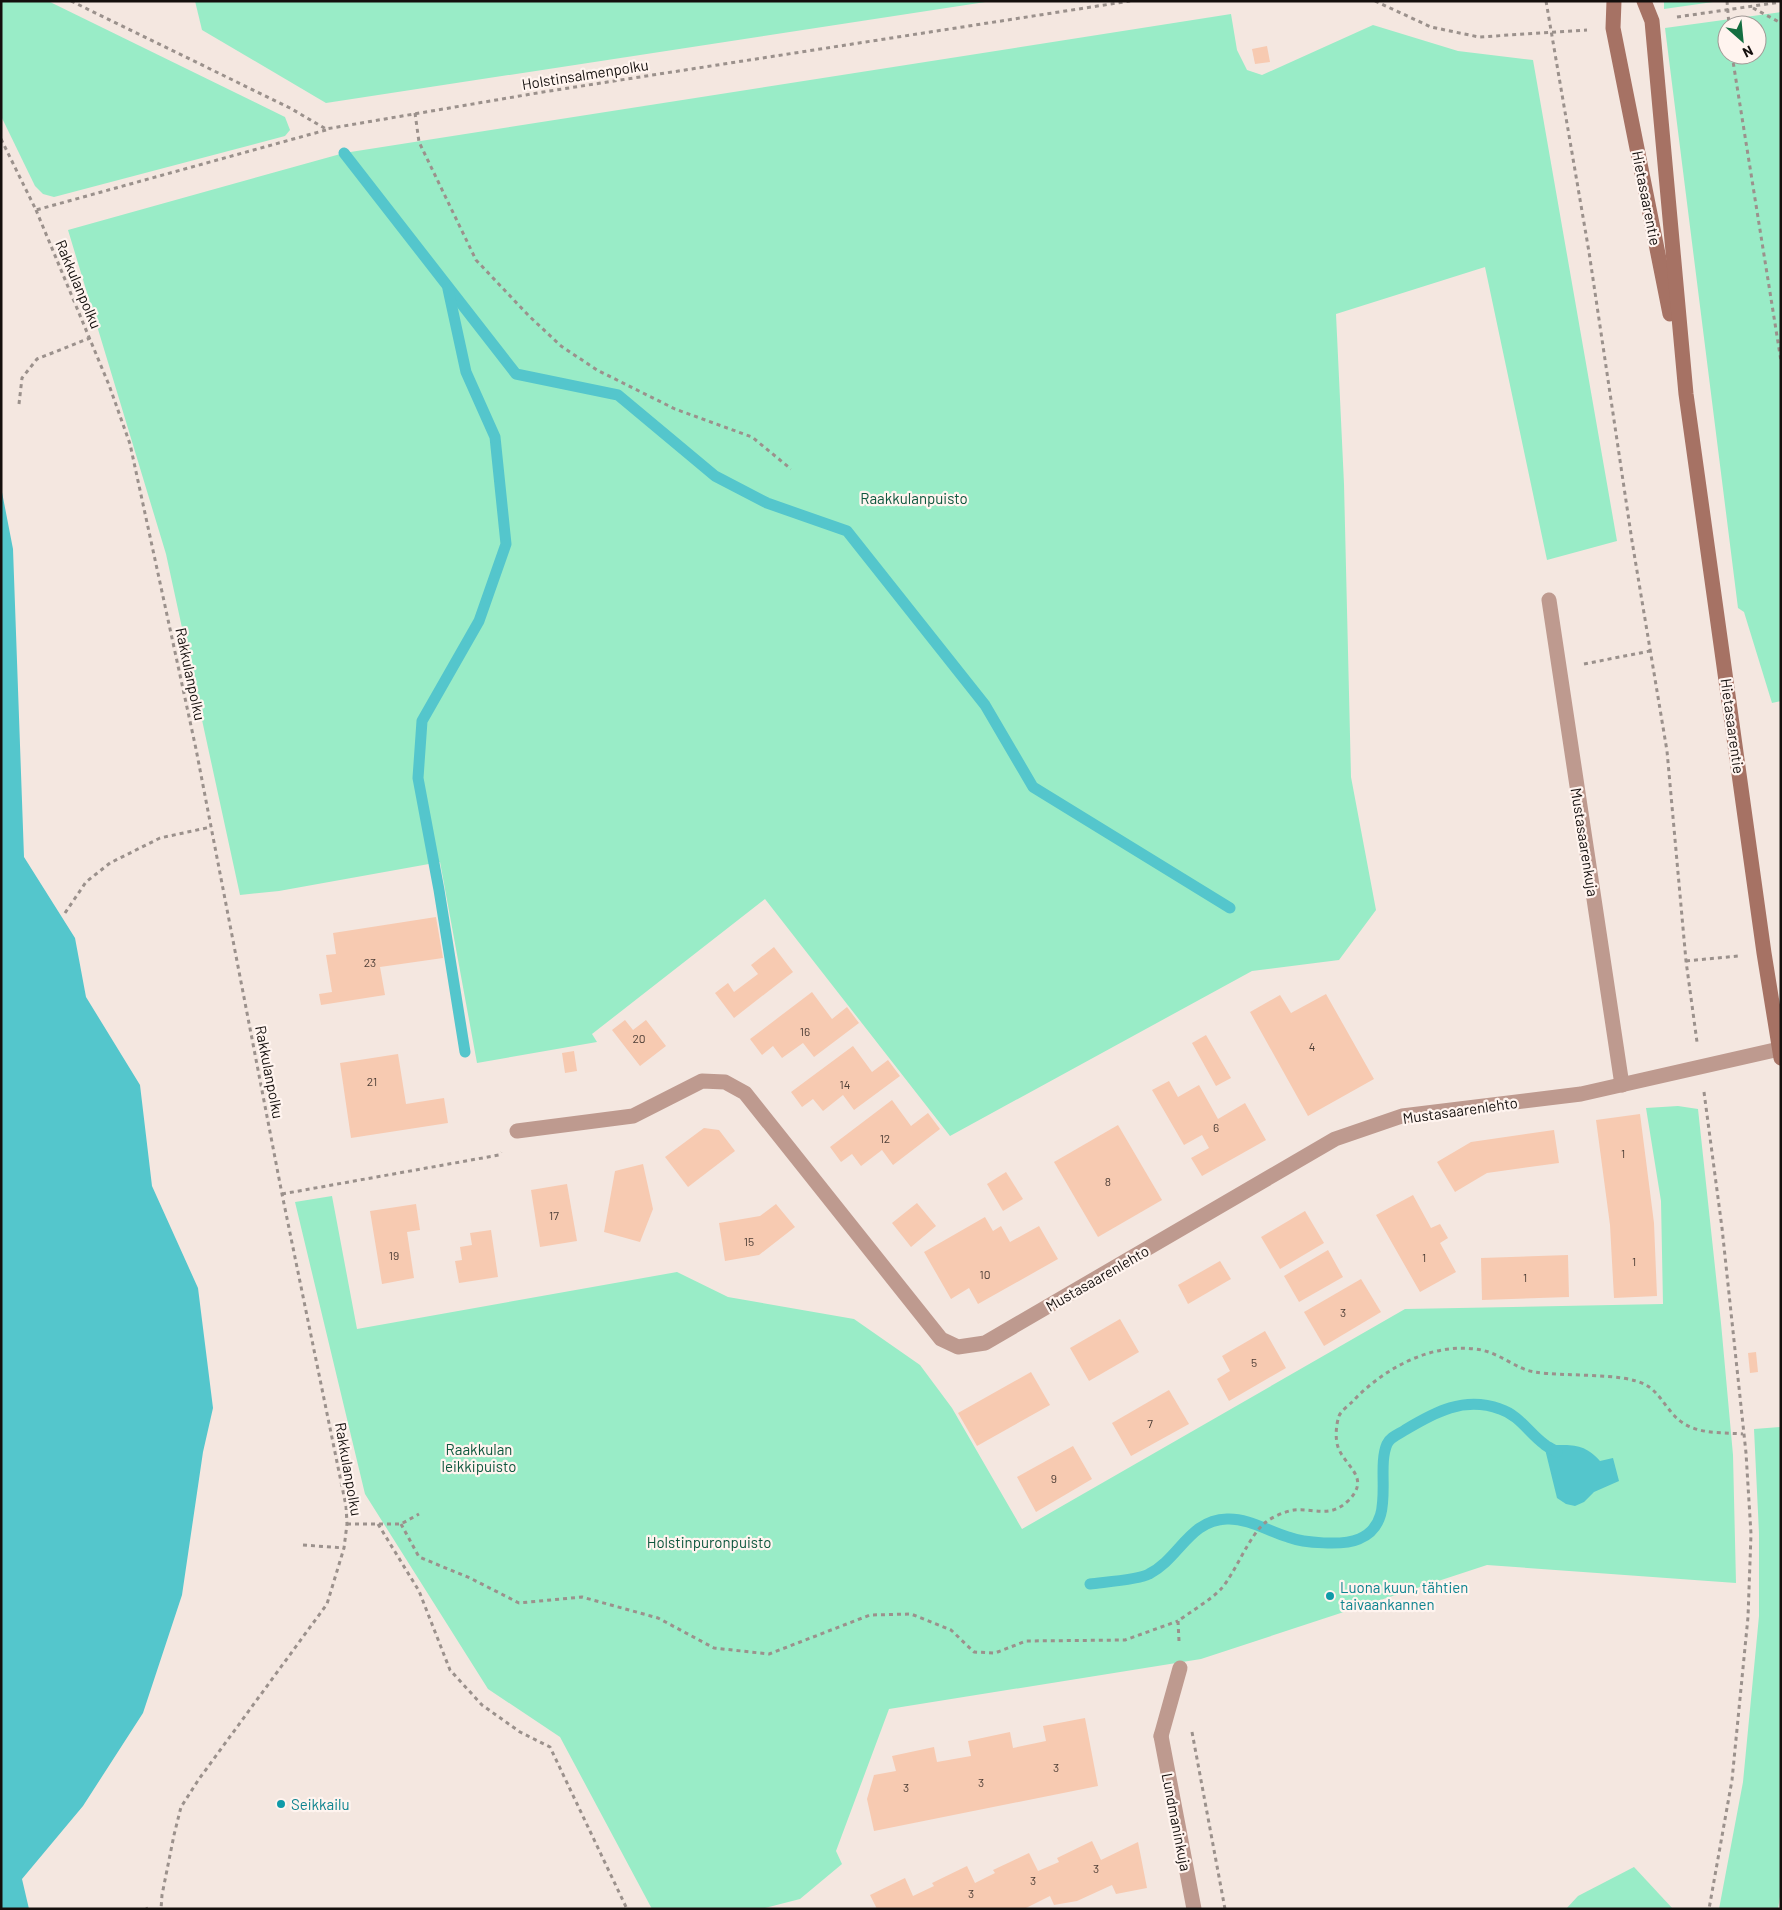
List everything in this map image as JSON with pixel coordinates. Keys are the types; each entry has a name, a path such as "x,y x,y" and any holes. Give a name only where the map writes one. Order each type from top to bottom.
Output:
{"street":[{"name":"Hietasaarentie","path":"1614,1 1613,28 1686,394"},
{"name":"Hietasaarentie","path":"1644,1 1652,21 1686,394 1764,953 1780,1054"},
{"name":"Mustasaarenkuja","path":"1549,600 1622,1085"},
{"name":"Mustasaarenlehto","path":"517,1131 632,1116 702,1081 725,1082 745,1093 941,1339 958,1347 985,1343 1335,1139 1402,1116 1581,1094 1701,1067 1780,1054"},
{"name":"Lundmaninkuja","path":"1180,1668 1161,1736 1194,1909"}],"path":[{"path":"71,1 290,108 326,130"},
{"name":"Holstinsalmenpolku","path":"326,130 415,113 1130,1"},
{"path":"1375,1 1431,27 1479,38 1552,34"},
{"path":"1546,1 1589,252 1666,751 1686,961 1722,1228 1746,1453 1751,1534 1748,1617 1732,1780 1709,1909"},
{"path":"1727,1 1729,15"},
{"path":"1728,9 1781,2"},
{"path":"1752,7 1781,23"},
{"path":"1734,65 1781,361"},
{"path":"415,113 418,142 476,260 529,316 561,346 597,370 675,409 752,438 791,469"},
{"path":"36,210 326,130"},
{"name":"Rakkulanpolku","path":"1,139 36,210 109,384 130,444 211,827 282,1194 346,1506 347,1524 344,1548 327,1604 200,1779 182,1807 162,1895 161,1909"},
{"path":"19,404 22,378 37,359 90,338"},
{"path":"1559,668 1650,651"},
{"path":"65,912 86,882 110,863 160,838 211,827"},
{"path":"1686,961 1764,953"},
{"path":"282,1194 499,1155 517,1131"},
{"path":"401,1524 419,1557 470,1578 519,1603 582,1598 658,1618 714,1648 769,1654 870,1615 910,1614 951,1630 974,1652 996,1653 1026,1640 1125,1640 1178,1621 1221,1590 1265,1522 1294,1510 1317,1512 1333,1510 1348,1501 1356,1490 1358,1482 1354,1470 1338,1447 1336,1433 1340,1415 1359,1394 1388,1371 1413,1359 1435,1352 1474,1349 1493,1353 1533,1372 1625,1378 1646,1385 1659,1396 1682,1424 1697,1430 1743,1434"},
{"path":"347,1524 401,1524 418,1514"},
{"path":"378,1524 419,1591 450,1670 482,1705 520,1732 550,1747 627,1909"},
{"path":"303,1545 344,1548"},
{"path":"1178,1621 1180,1668"},
{"path":"1191,1726 1226,1909"}],"green space":[{"path":"1,1 48,1 285,117 290,130 285,136 54,197 43,194 35,186 1,116"},
{"path":"195,1 992,1 326,103 202,30"},
{"path":"1664,1 1720,1 1664,9"},
{"path":"1781,12 1781,701 1772,703 1744,612 1738,608 1665,28 1717,21 1717,65 1767,65 1767,15 1759,15"},
{"name":"Raakkulanpuisto","path":"1231,14 1237,50 1247,70 1262,75 1373,25 1458,51 1533,60 1617,541 1547,560 1485,267 1336,314 1344,484 1351,777 1376,910 1339,960 1252,971 950,1136 765,899 592,1034 597,1042 477,1063 440,862 279,891 240,895 166,554 68,230 344,153"},
{"name":"Holstinpuronpuisto","path":"1678,1106 1698,1109 1733,1455 1736,1583 1487,1565 1201,1659 889,1709 836,1851 842,1864 800,1899 761,1909 652,1909 560,1737 488,1689 365,1494 295,1202 332,1196 357,1329 677,1272 728,1297 854,1319 920,1365 952,1408 1022,1529 1405,1309 1663,1304 1661,1201 1646,1108"},
{"path":"1780,1427 1781,1890 1778,1909 1719,1909 1743,1782 1759,1616 1759,1533 1754,1429"},
{"path":"1634,1867 1673,1909 1566,1909 1578,1896"}],"water":[{"path":"1,487 13,549 24,857 75,938 86,997 140,1085 152,1186 198,1288 213,1408 203,1452 182,1595 143,1713 83,1806 22,1879 29,1909 1,1909"},
{"path":"1544,1445 1581,1447 1600,1461 1613,1458 1619,1481 1594,1492 1584,1502 1575,1506 1566,1504 1557,1498"}],"building":[{"path":"1267,46 1270,62 1255,64 1252,49"},
{"path":"436,917 443,958 380,967 385,995 321,1005 319,994 332,992 326,955 336,954 333,933"},
{"path":"774,947 793,972 734,1018 715,993 728,983 734,992 758,974 751,965"},
{"path":"812,992 832,1019 847,1007 859,1023 814,1057 803,1043 782,1058 773,1046 762,1055 750,1039"},
{"path":"1326,994 1374,1079 1308,1116 1250,1012 1280,995 1291,1013"},
{"path":"625,1020 633,1030 646,1020 666,1046 640,1066 612,1030"},
{"path":"1206,1035 1231,1078 1216,1086 1192,1043"},
{"path":"853,1046 872,1072 888,1060 900,1076 854,1110 843,1095 823,1111 813,1099 802,1107 791,1092"},
{"path":"574,1051 577,1071 565,1073 562,1053"},
{"path":"398,1054 406,1104 444,1098 448,1123 351,1138 340,1063"},
{"path":"1169,1081 1178,1097 1199,1085 1218,1119 1245,1103 1266,1140 1202,1176 1191,1158 1209,1148 1202,1135 1184,1145 1152,1090"},
{"path":"892,1100 911,1126 928,1113 940,1129 893,1165 882,1150 861,1166 852,1154 841,1162 830,1147"},
{"path":"1640,1114 1654,1223 1657,1296 1614,1298 1610,1225 1596,1120"},
{"path":"1118,1125 1162,1200 1098,1237 1054,1162"},
{"path":"704,1128 719,1130 735,1151 688,1187 665,1157"},
{"path":"1554,1130 1559,1163 1487,1173 1455,1192 1437,1162 1471,1142"},
{"path":"643,1164 653,1209 640,1242 604,1232 615,1171"},
{"path":"1006,1172 1023,1199 1003,1211 987,1184"},
{"path":"567,1184 577,1241 540,1247 531,1190"},
{"path":"1413,1195 1431,1228 1440,1224 1448,1238 1440,1243 1456,1272 1420,1292 1376,1215"},
{"path":"917,1203 936,1226 911,1247 892,1223"},
{"path":"416,1204 420,1230 407,1232 414,1278 382,1284 370,1211"},
{"path":"776,1204 795,1227 759,1255 725,1261 719,1223 760,1216"},
{"path":"1305,1211 1324,1243 1280,1269 1261,1237"},
{"path":"985,1217 993,1231 1001,1226 1010,1242 1039,1226 1058,1259 978,1304 969,1288 951,1299 924,1252"},
{"path":"491,1230 498,1277 459,1283 455,1261 462,1260 460,1247 472,1245 470,1233"},
{"path":"1328,1250 1343,1277 1299,1302 1284,1276"},
{"path":"1568,1255 1569,1297 1482,1300 1481,1258"},
{"path":"1220,1261 1231,1279 1188,1304 1178,1285"},
{"path":"1361,1279 1381,1312 1324,1346 1304,1312"},
{"path":"1120,1319 1139,1352 1089,1381 1070,1348"},
{"path":"1265,1331 1286,1368 1229,1401 1217,1379 1230,1371 1222,1356"},
{"path":"1756,1352 1758,1372 1750,1373 1748,1353"},
{"path":"1031,1372 1050,1405 977,1446 958,1413"},
{"path":"1169,1390 1189,1424 1131,1456 1112,1423"},
{"path":"1073,1446 1092,1479 1036,1512 1017,1477"},
{"path":"1085,1718 1098,1786 874,1831 867,1799 874,1775 896,1771 892,1756 934,1747 937,1762 971,1756 968,1741 1010,1732 1013,1748 1046,1741 1043,1726"},
{"path":"1092,1841 1101,1860 1138,1842 1147,1888 1116,1894 1112,1885 1077,1901 1054,1905 1050,1896 1024,1909 877,1909 870,1895 905,1878 913,1896 934,1886 932,1883 967,1866 975,1883 995,1873 993,1870 1029,1853 1038,1871 1059,1862 1057,1858"}],"waterway":[{"path":"344,153 516,374 618,395 715,476 767,503 847,531 985,705 1033,787 1230,908"},
{"path":"448,289 466,372 495,437 506,544 479,621 422,721 418,778 439,890 465,1052"},
{"path":"1090,1584 1129,1579 1149,1574 1169,1559 1194,1533 1214,1521 1235,1519 1258,1525 1288,1537 1313,1542 1334,1543 1359,1539 1371,1531 1378,1521 1382,1509 1384,1455 1390,1439 1427,1417 1450,1408 1474,1404 1500,1409 1513,1415 1539,1440 1557,1452"}],"place":[{"name":"Luona kuun, tähtien taivaankannen","path":"1330,1596"},
{"name":"Seikkailu","path":"281,1804"}],"park label":[{"name":"Raakkulan leikkipuisto","path":"479,1458"}]}
